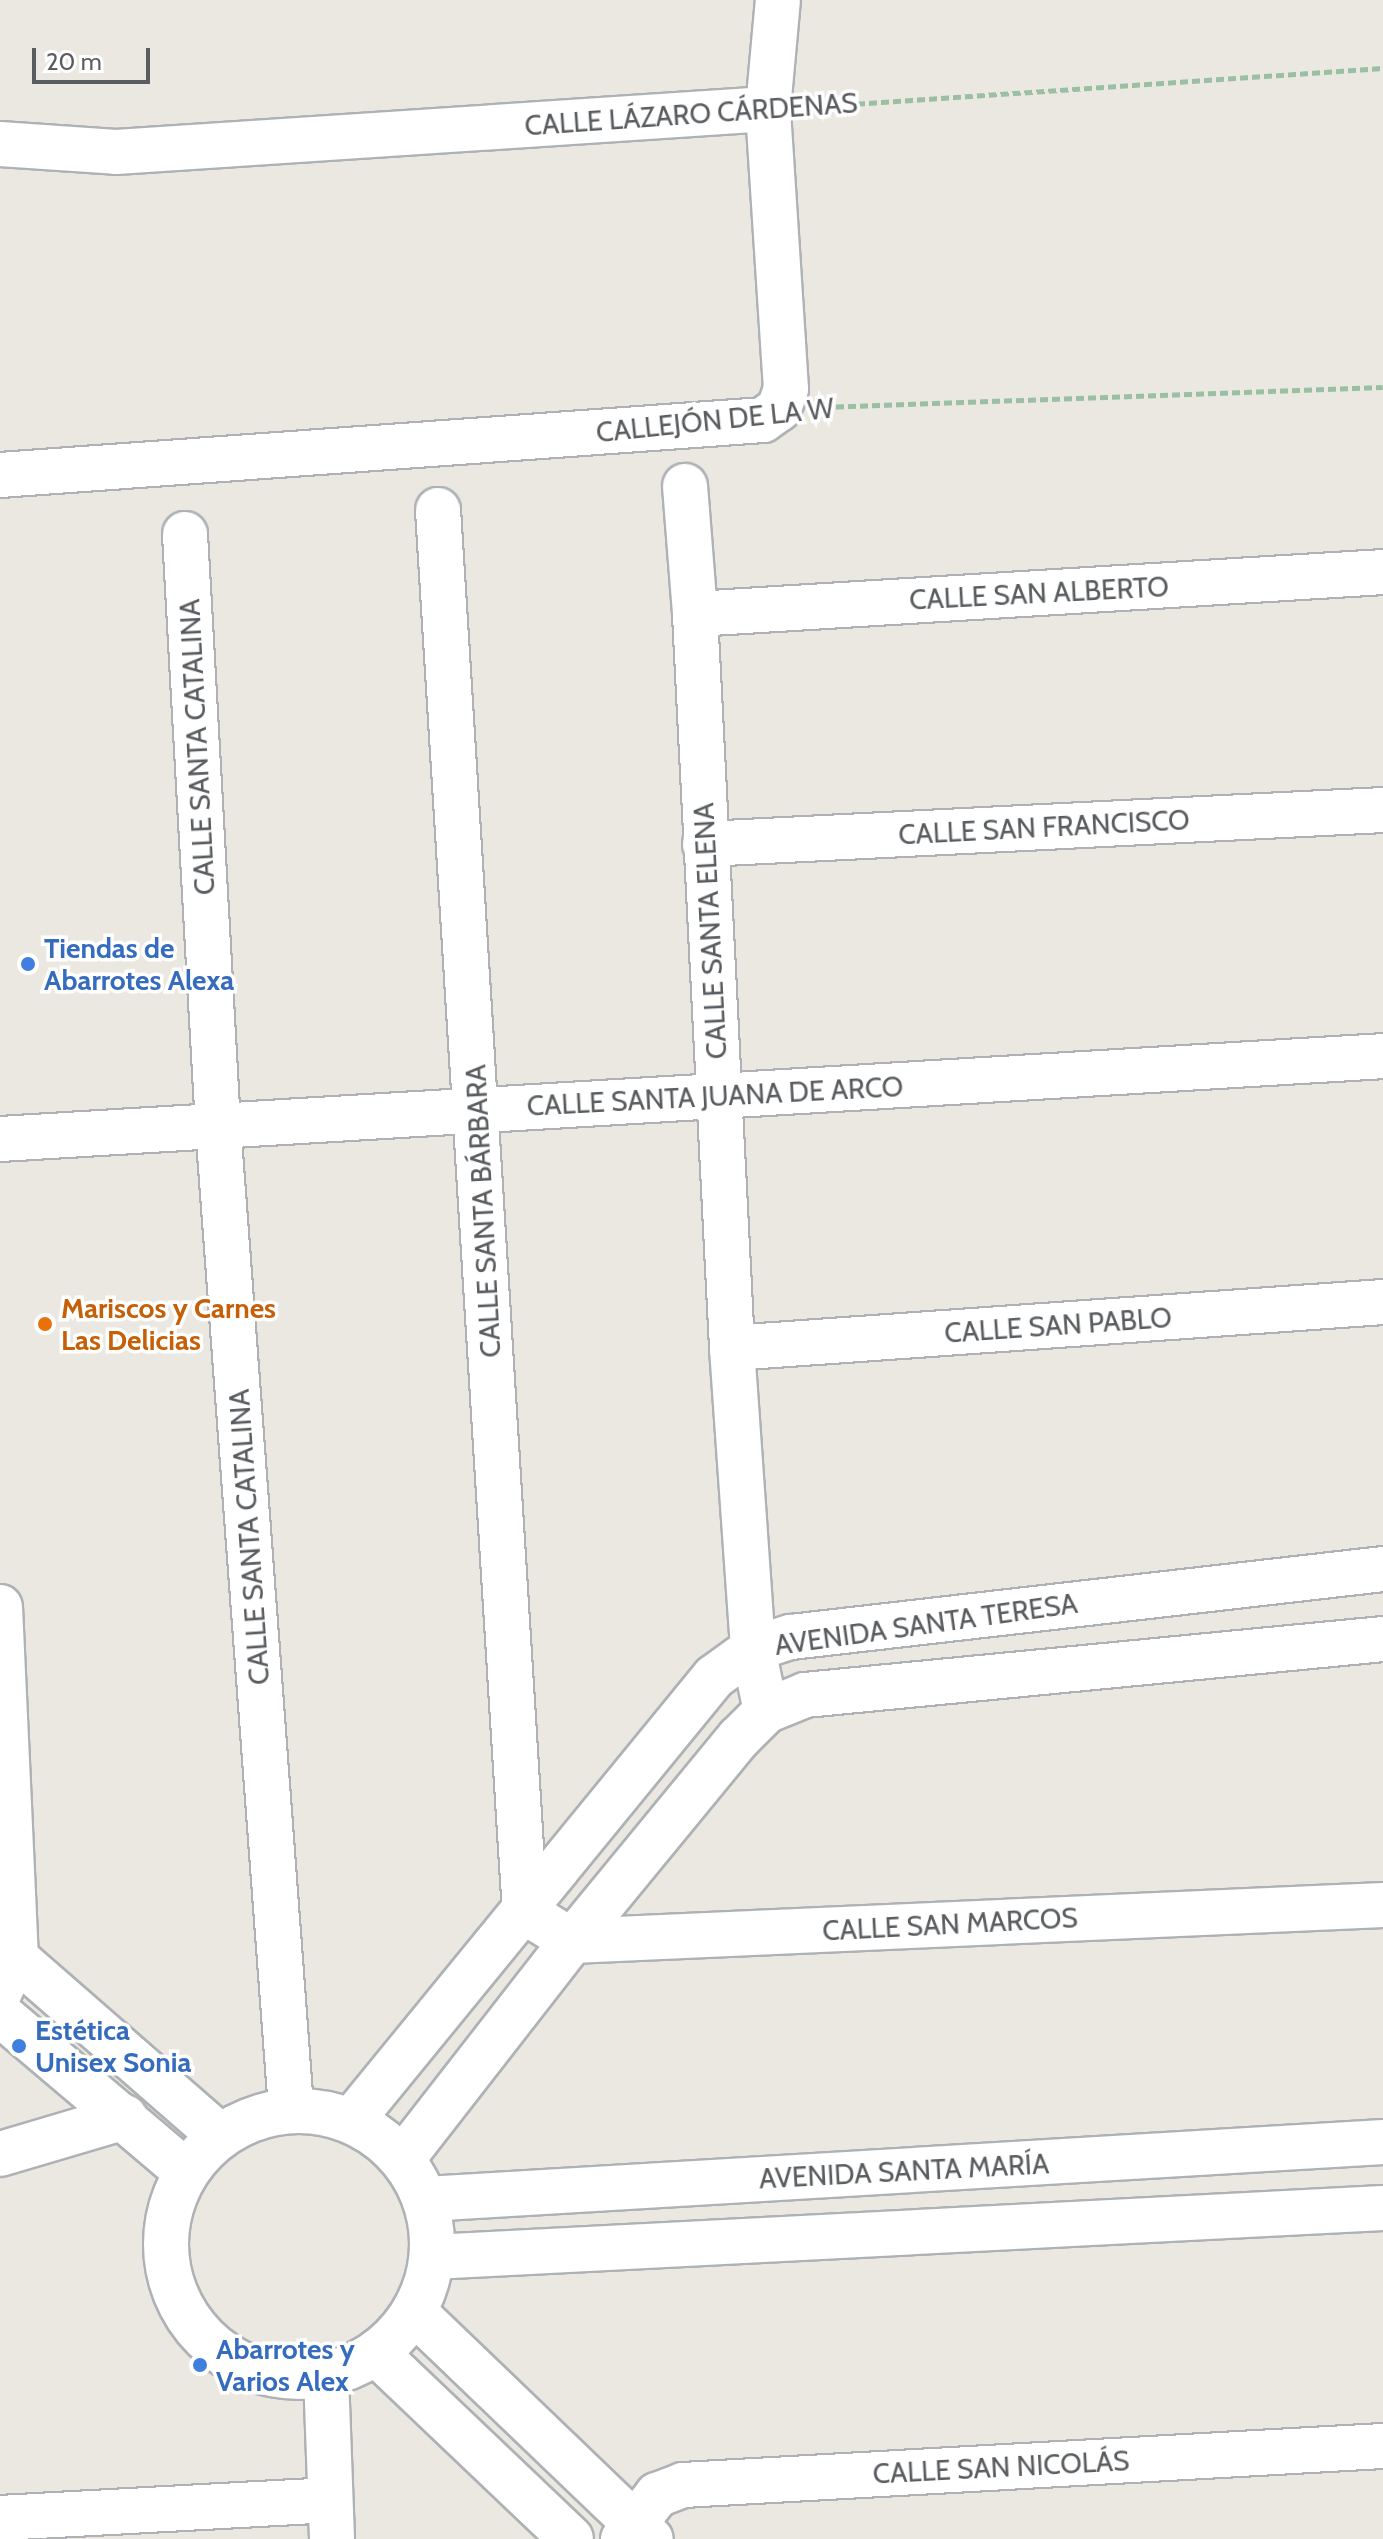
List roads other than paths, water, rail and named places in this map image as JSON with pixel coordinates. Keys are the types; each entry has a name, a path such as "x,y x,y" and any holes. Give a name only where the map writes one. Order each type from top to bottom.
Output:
{"street":[{"path":"768,109 778,0"},
{"name":"CALLE LÁZARO CÁRDENAS","path":"0,144 116,152 768,109"},
{"name":"CALLEJÓN DE LA W","path":"0,475 763,420 779,409 786,389 768,109"},
{"name":"CALLE SANTA ELENA","path":"685,486 695,614 732,1348 753,1649 766,1711"},
{"name":"CALLE SANTA BÁRBARA","path":"438,510 525,1912"},
{"name":"CALLE SANTA CATALINA","path":"185,534 218,1126 291,2109"},
{"name":"CALLE SAN ALBERTO","path":"695,614 1383,572"},
{"name":"CALLE SAN FRANCISCO","path":"705,844 1383,810"},
{"name":"CALLE SANTA JUANA DE ARCO","path":"0,1139 1383,1056"},
{"name":"CALLE SAN PABLO","path":"732,1348 1383,1302"},
{"name":"AVENIDA SANTA TERESA","path":"352,2120 714,1677 753,1649 791,1637 1383,1569"},
{"path":"1183,1592 1194,1658"},
{"path":"0,1607 5,1964 220,2136"},
{"name":"AVENIDA SANTA TERESA","path":"403,2158 572,1941 739,1738 766,1711 805,1695 1383,1639"},
{"name":"CALLE SAN MARCOS","path":"572,1941 1383,1905"},
{"path":"525,1912 572,1941"},
{"path":"0,2014 125,2117 186,2172"},
{"path":"291,2109 322,2111 352,2120 380,2136 403,2158 426,2199 432,2228 432,2257 426,2285 414,2312 398,2335 353,2367 326,2375 292,2378 258,2372 227,2357 200,2334 181,2306 168,2273 166,2250 172,2204 186,2172 220,2136 253,2117 291,2109"},
{"path":"0,2154 125,2117"},
{"name":"AVENIDA SANTA MARÍA","path":"426,2199 1383,2142"},
{"path":"432,2257 1383,2208"},
{"path":"414,2312 636,2533"},
{"path":"376,2353 571,2539"},
{"path":"0,2518 331,2520 326,2375"},
{"name":"CALLE SAN NICOLÁS","path":"636,2533 657,2495 683,2485 1383,2446"}],"place":[{"name":"Tiendas de Abarrotes Alexa","path":"28,964"},
{"name":"Mariscos y Carnes Las Delicias","path":"45,1324"},
{"name":"Estética Unisex Sonia","path":"19,2046"},
{"name":"Abarrotes y Varios Alex","path":"200,2365"}]}
